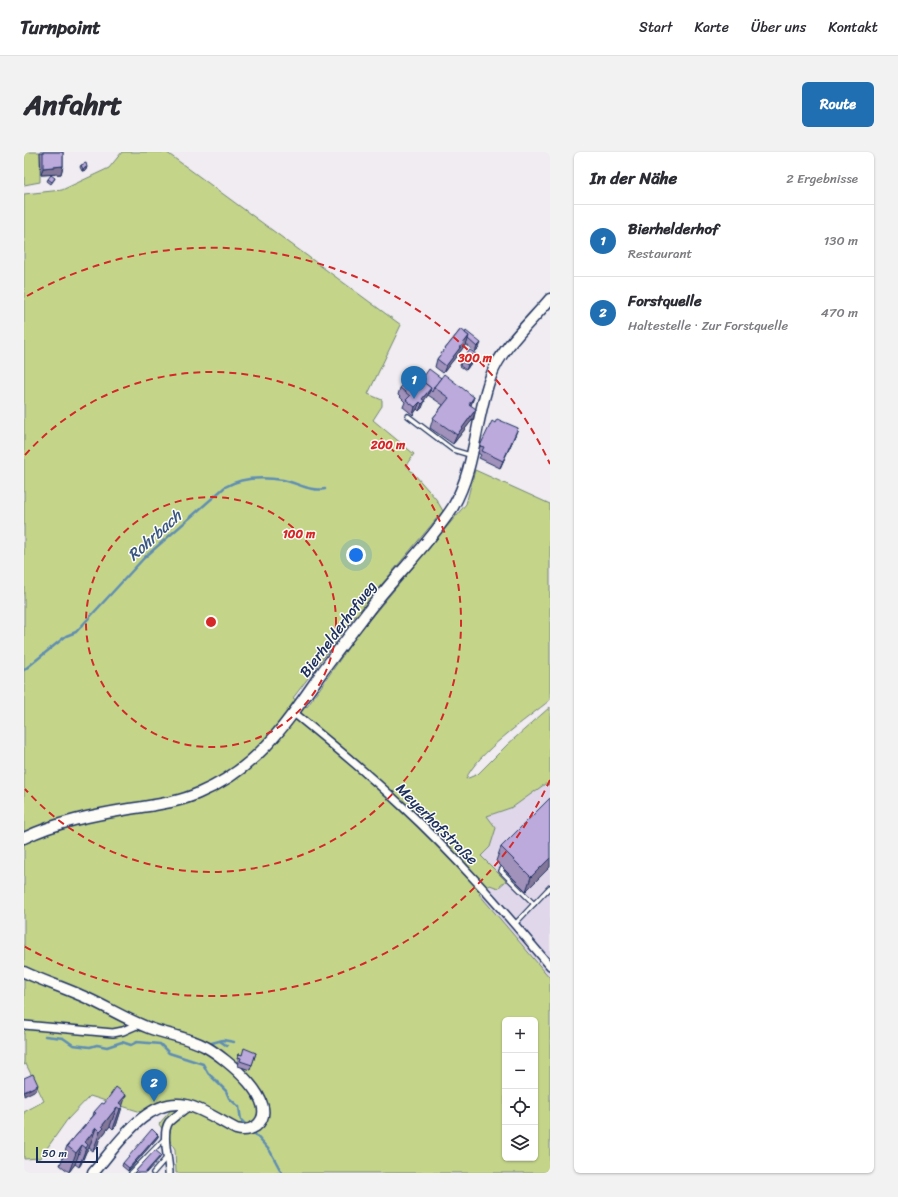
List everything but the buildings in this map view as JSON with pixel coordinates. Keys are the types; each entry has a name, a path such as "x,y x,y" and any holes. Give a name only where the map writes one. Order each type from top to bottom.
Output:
{"street":[{"name":"Bierhelderhofweg","path":"24,838 69,822 175,801 209,789 228,778 253,760 274,739 355,629 448,516 462,488 484,397 493,370 504,352 550,299"},
{"name":"Meyerhofstraße","path":"294,713 403,806 460,864 515,924 550,966"},
{"path":"24,972 81,995 139,1024 160,1032 192,1040 213,1052 228,1064 257,1093 263,1103 264,1112 257,1125 248,1130 241,1130 190,1106 169,1104 150,1111 139,1120 93,1173"},
{"path":"25,1026 113,1033 123,1031 139,1024"},
{"path":"169,1173 166,1137 170,1122 190,1106"}],"lane":[{"path":"408,416 453,450 471,455"},
{"path":"503,868 500,871 518,886 534,904"},
{"path":"515,924 550,887"},
{"path":"131,1173 166,1137"},
{"path":"153,1173 168,1156"}],"shaded area":[{"path":"545,783 550,785 550,978 479,894 490,885 481,856 490,847 487,816 513,807"}],"green space":[{"path":"24,152 40,152 40,182 24,185"},
{"path":"122,152 166,152 401,325 368,394 382,400 382,406 373,420 414,454 406,465 436,499 443,511 352,620 293,698 307,707 359,632 466,504 475,470 550,504 550,700 516,726 491,748 480,759 466,779 478,774 507,745 550,707 550,785 545,784 513,807 487,816 496,828 490,847 481,856 506,881 498,888 490,885 479,894 550,978 550,1173 176,1173 175,1149 159,1124 171,1110 141,1112 90,1096 67,1120 40,1158 24,1159 24,1112 44,1101 26,1064 24,1065 24,1032 28,1028 24,1022 24,194 62,190 109,168"}],"waterway":[{"name":"Rohrbach","path":"24,670 66,636 76,632 144,558 225,487 239,481 268,478 288,481 314,489 325,489"},
{"path":"45,1036 63,1038 73,1045 90,1047 97,1045 107,1047 122,1042 131,1045 137,1042 160,1044 169,1053 203,1064 208,1073 226,1091 229,1098 239,1107 241,1120 247,1126"},
{"path":"208,1044 223,1040 234,1042"},
{"path":"220,1041 227,1046"},
{"path":"254,1133 270,1151 282,1173"}],"place":[{"name":"Bierhelderhof","path":"414,399"},
{"name":"Forstquelle","path":"154,1102"}]}
